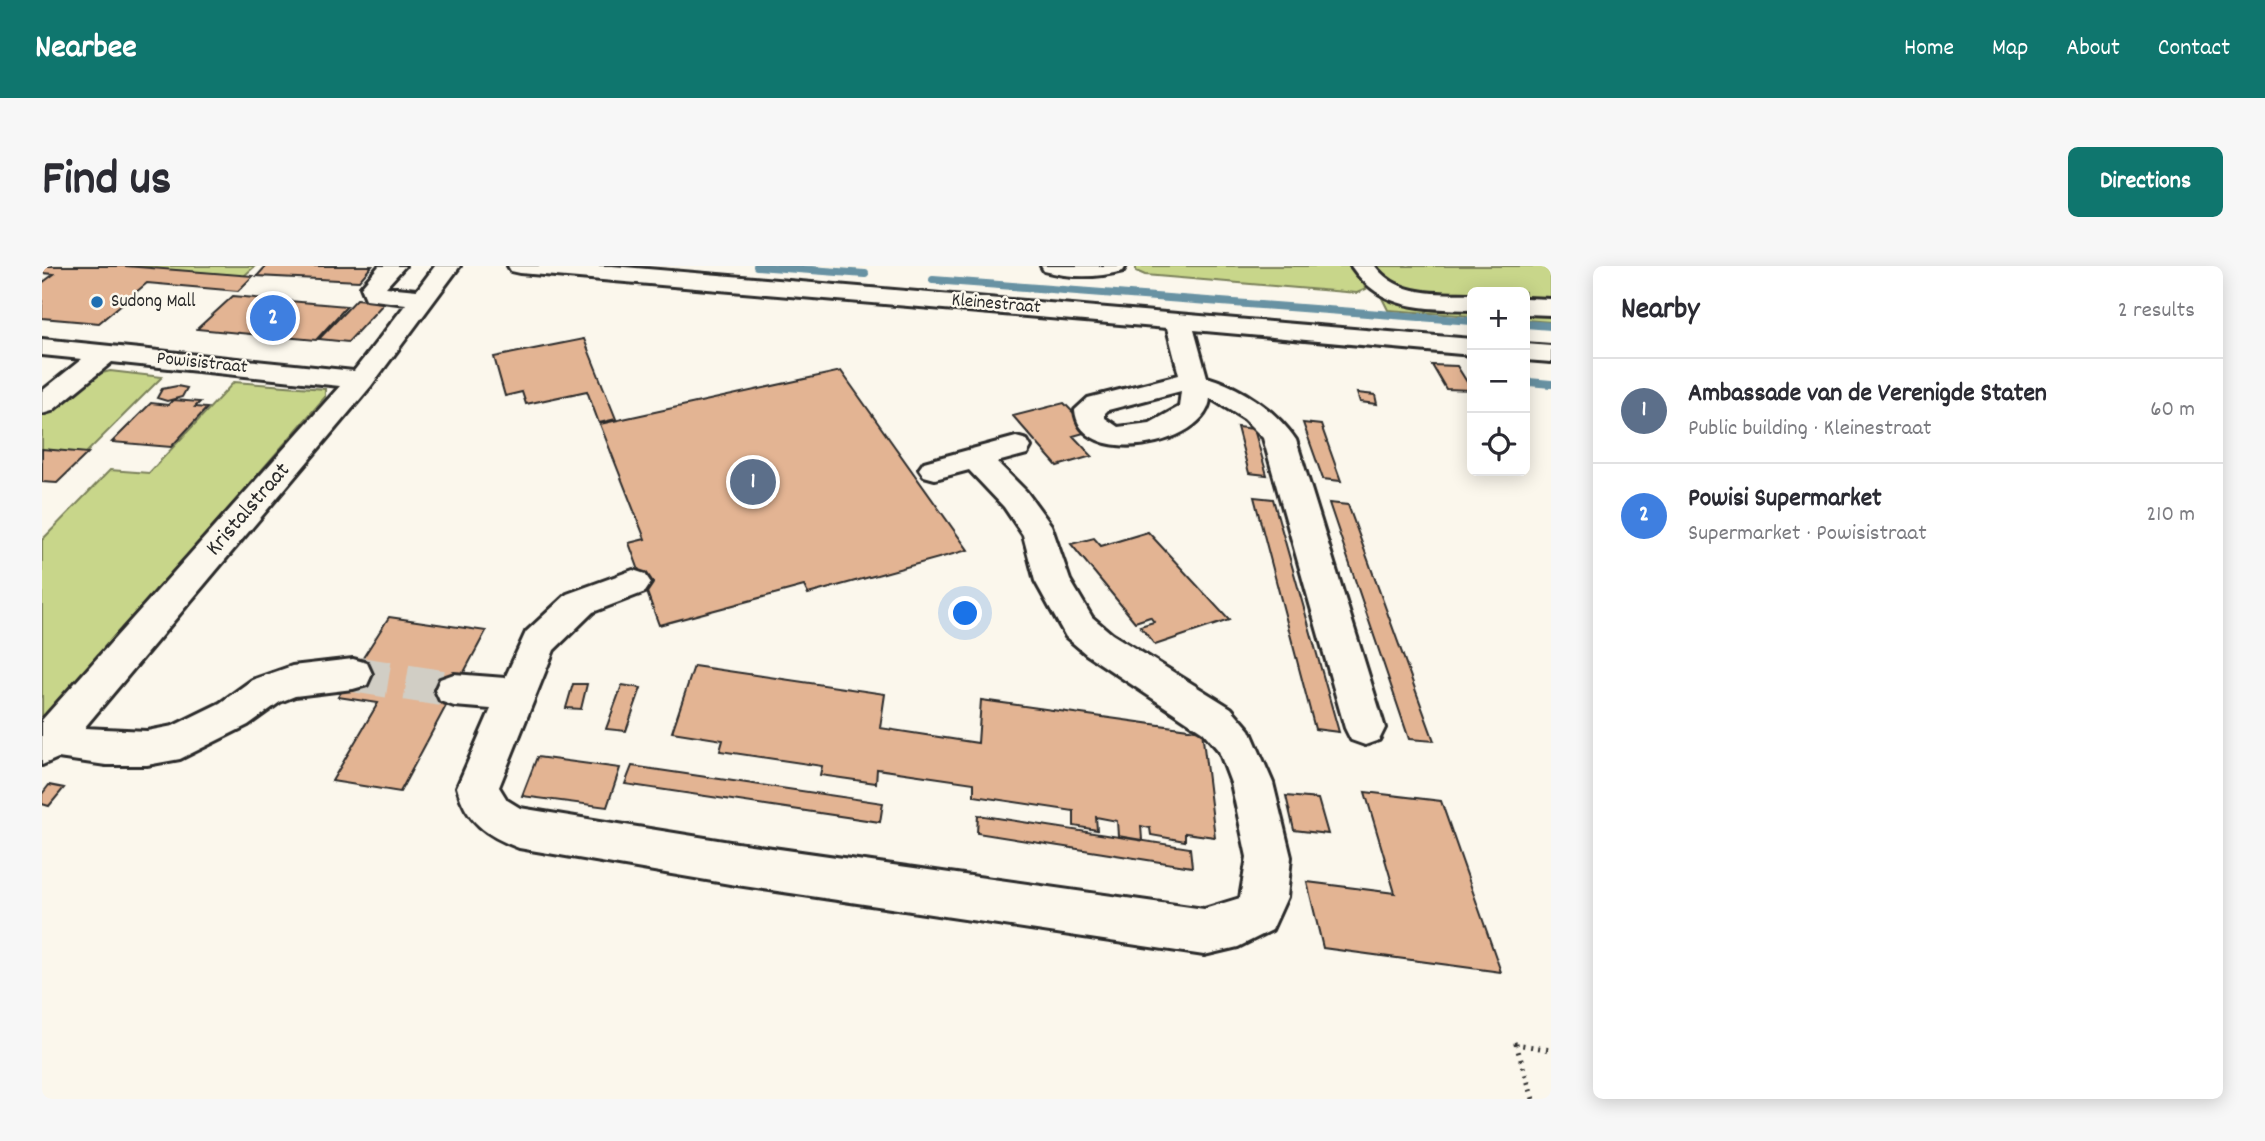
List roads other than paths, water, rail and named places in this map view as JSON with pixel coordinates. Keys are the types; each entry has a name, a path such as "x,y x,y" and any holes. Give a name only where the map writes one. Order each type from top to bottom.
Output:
{"street":[{"name":"Kleinestraat","path":"520,266 888,285 1179,321 1467,347"},
{"path":"1053,266 1094,270 1113,266"},
{"path":"1363,266 1369,278 1396,295 1467,302"},
{"path":"423,298 375,294 373,287 392,268 445,270"},
{"name":"Kristalstraat","path":"46,744 361,380 445,270"},
{"path":"1530,306 1551,307"},
{"path":"1179,321 1193,381 1256,414 1272,427 1281,439 1365,728"},
{"name":"Powisistraat","path":"42,347 361,380"},
{"path":"1530,352 1551,354"},
{"path":"42,405 104,355"},
{"path":"935,469 1016,447"},
{"path":"633,583 580,603 539,642 478,787 480,803 503,822 519,828 730,863 1204,932 1238,924 1256,914 1264,897 1269,858 1252,783 1236,742 1217,720 1099,644 1079,627 1053,581 1039,533 1015,499 976,458"},
{"path":"46,744 147,748 180,742 234,714 266,691 292,681 353,674"},
{"path":"454,690 517,695"}],"waterway":[{"path":"757,266 865,274"},
{"path":"933,280 1467,321"},
{"path":"1530,324 1551,326"},
{"path":"1530,382 1551,384"}],"tunnel":[{"path":"353,674 454,690"}],"place":[{"name":"Sudong Mall","path":"97,302"},
{"name":"Powisi Supermarket","path":"273,318"},
{"name":"Ambassade van de Verenigde Staten","path":"753,482"}]}
